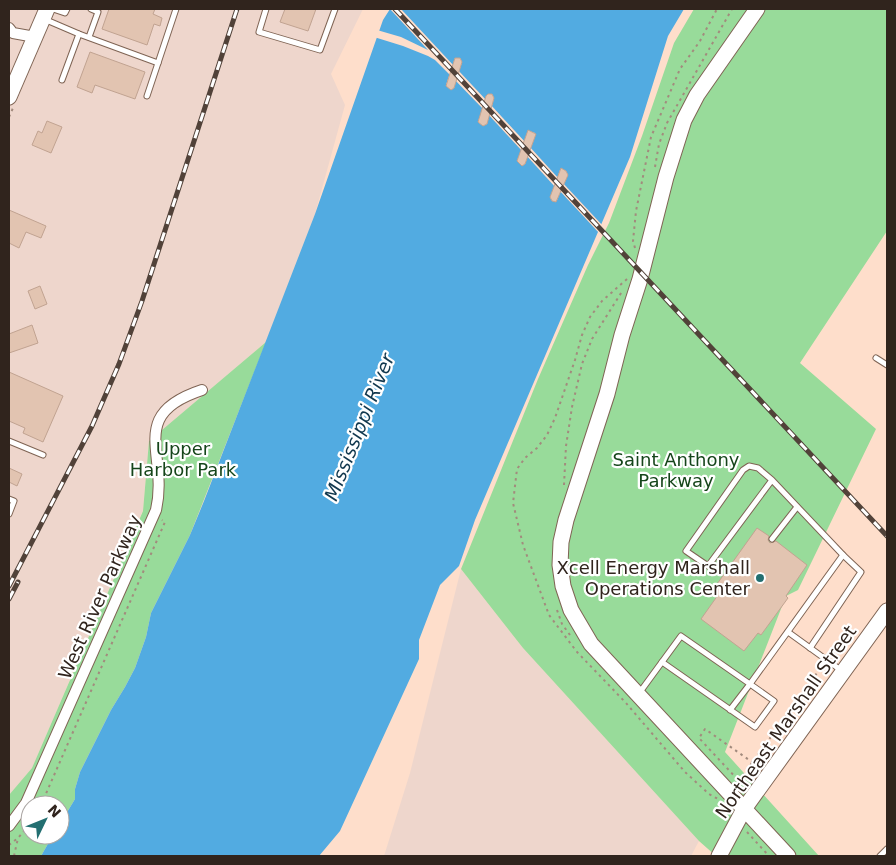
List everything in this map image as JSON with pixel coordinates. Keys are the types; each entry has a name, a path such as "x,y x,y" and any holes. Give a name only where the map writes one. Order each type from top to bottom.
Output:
{"street":[{"path":"757,9 697,95 684,120 666,176 640,279 622,335 607,394 566,520 561,542 560,565 563,586 571,610 591,644 788,856"},
{"path":"9,97 34,37 48,12"},
{"path":"10,33 34,37"},
{"name":"West River Parkway","path":"9,826 26,803 156,510 159,490 155,430 161,415 170,405 187,395 202,390"},
{"name":"Northeast Marshall Street","path":"719,856 744,809 887,611"}],"lane":[{"path":"89,37 98,12 91,9"},
{"path":"147,96 176,9"},
{"path":"266,9 259,32 320,50 335,9"},
{"path":"48,12 66,11 59,26"},
{"path":"48,12 59,26 158,63"},
{"path":"62,80 79,34"},
{"path":"876,358 887,365"},
{"path":"9,441 43,455"},
{"path":"772,480 708,566 686,551 743,470 749,466 758,468 772,480 861,572 810,648"},
{"path":"9,499 14,501 9,514"},
{"path":"772,539 797,507"},
{"path":"730,710 843,555"},
{"path":"788,632 843,672"},
{"path":"638,695 662,662 681,636 774,701 755,727 662,662"},
{"path":"880,856 887,849"}],"path":[{"path":"636,251 633,241 636,210 651,137 680,69 700,41 717,9"},
{"path":"563,488 566,446 572,407 582,364 592,339 619,298 629,278 602,301 590,317 547,435 537,448 525,458 518,469 513,503 523,545 549,615 577,652 626,703 685,772 709,794 719,800 714,792"},
{"path":"45,795 165,522"},
{"path":"557,609 562,624 576,641"},
{"path":"752,762 705,729 698,738 739,782 826,660"},
{"path":"750,835 768,856"},
{"path":"9,845 20,836"},
{"path":"14,856 18,838"}],"shaded area":[{"path":"9,9 363,9 331,74 345,105 315,214 266,342 149,441 143,510 32,768 9,795"},
{"path":"461,569 523,648 699,841 691,856 384,856 410,773"}],"green space":[{"name":"Saint Anthony Parkway","path":"694,9 887,9 887,231 800,363 876,429 798,590 786,596 725,752 819,856 716,856 699,841 523,648 461,569 538,379 588,265 609,223 674,43"},
{"name":"Upper Harbor Park","path":"266,342 190,535 151,613 146,637 135,668 111,710 80,772 75,789 75,799 70,807 70,795 20,795 20,845 47,845 41,856 9,856 9,795 32,768 143,511 149,441"}],"water":[{"name":"Mississippi River","path":"390,9 684,9 668,36 630,157 475,520 459,566 440,585 419,640 419,659 340,831 319,856 41,856 47,845 70,845 70,807 75,799 75,789 80,772 111,710 135,668 146,637 151,613 190,535 204,501 315,214 383,20","holes":["455,58 460,58 462,62 454,88 451,90 446,85","488,94 492,94 494,98 487,124 483,126 478,122","529,131 535,133 535,136 525,164 522,166 517,161","562,169 568,175 555,202 550,198"]}],"pier":[{"path":"390,9 401,9 454,66 451,76 435,60 428,56 374,37 377,30 401,37 428,50"},
{"path":"457,69 487,101 484,110 454,79"},
{"path":"490,104 526,143 523,152 487,113"},
{"path":"529,146 559,179 556,188 526,155"},
{"path":"562,182 603,226 600,234 559,190"}],"building":[{"path":"109,9 155,9 153,14 162,18 160,26 154,24 147,45 102,29"},
{"path":"285,9 316,9 308,31 280,22"},
{"path":"90,52 145,72 135,99 95,85 92,93 77,87"},
{"path":"455,58 460,58 462,62 454,88 451,90 446,86"},
{"path":"488,94 492,94 494,98 487,124 483,126 478,122"},
{"path":"47,121 62,127 51,153 32,145 38,131 42,133"},
{"path":"528,130 536,134 525,164 522,166 517,161"},
{"path":"561,168 568,175 556,202 552,201 550,197"},
{"path":"9,210 46,226 41,238 26,232 19,248 9,243"},
{"path":"40,286 47,304 35,309 28,291"},
{"path":"32,325 38,343 9,353 9,334"},
{"path":"9,372 63,396 43,442 23,433 25,428 9,421"},
{"path":"9,468 22,474 17,486 9,482"},
{"name":"Xcell Energy Marshall Operations Center","path":"757,528 769,536 768,540 770,543 776,541 807,565 786,596 788,598 761,635 758,633 744,651 701,619 718,595 712,591"}],"railway":[{"path":"9,586 92,426 119,364 142,301 237,9"},
{"path":"395,9 887,536"},
{"path":"9,599 18,582"}],"place":[{"name":"Xcell Energy Marshall Operations Center","path":"760,578"}]}
